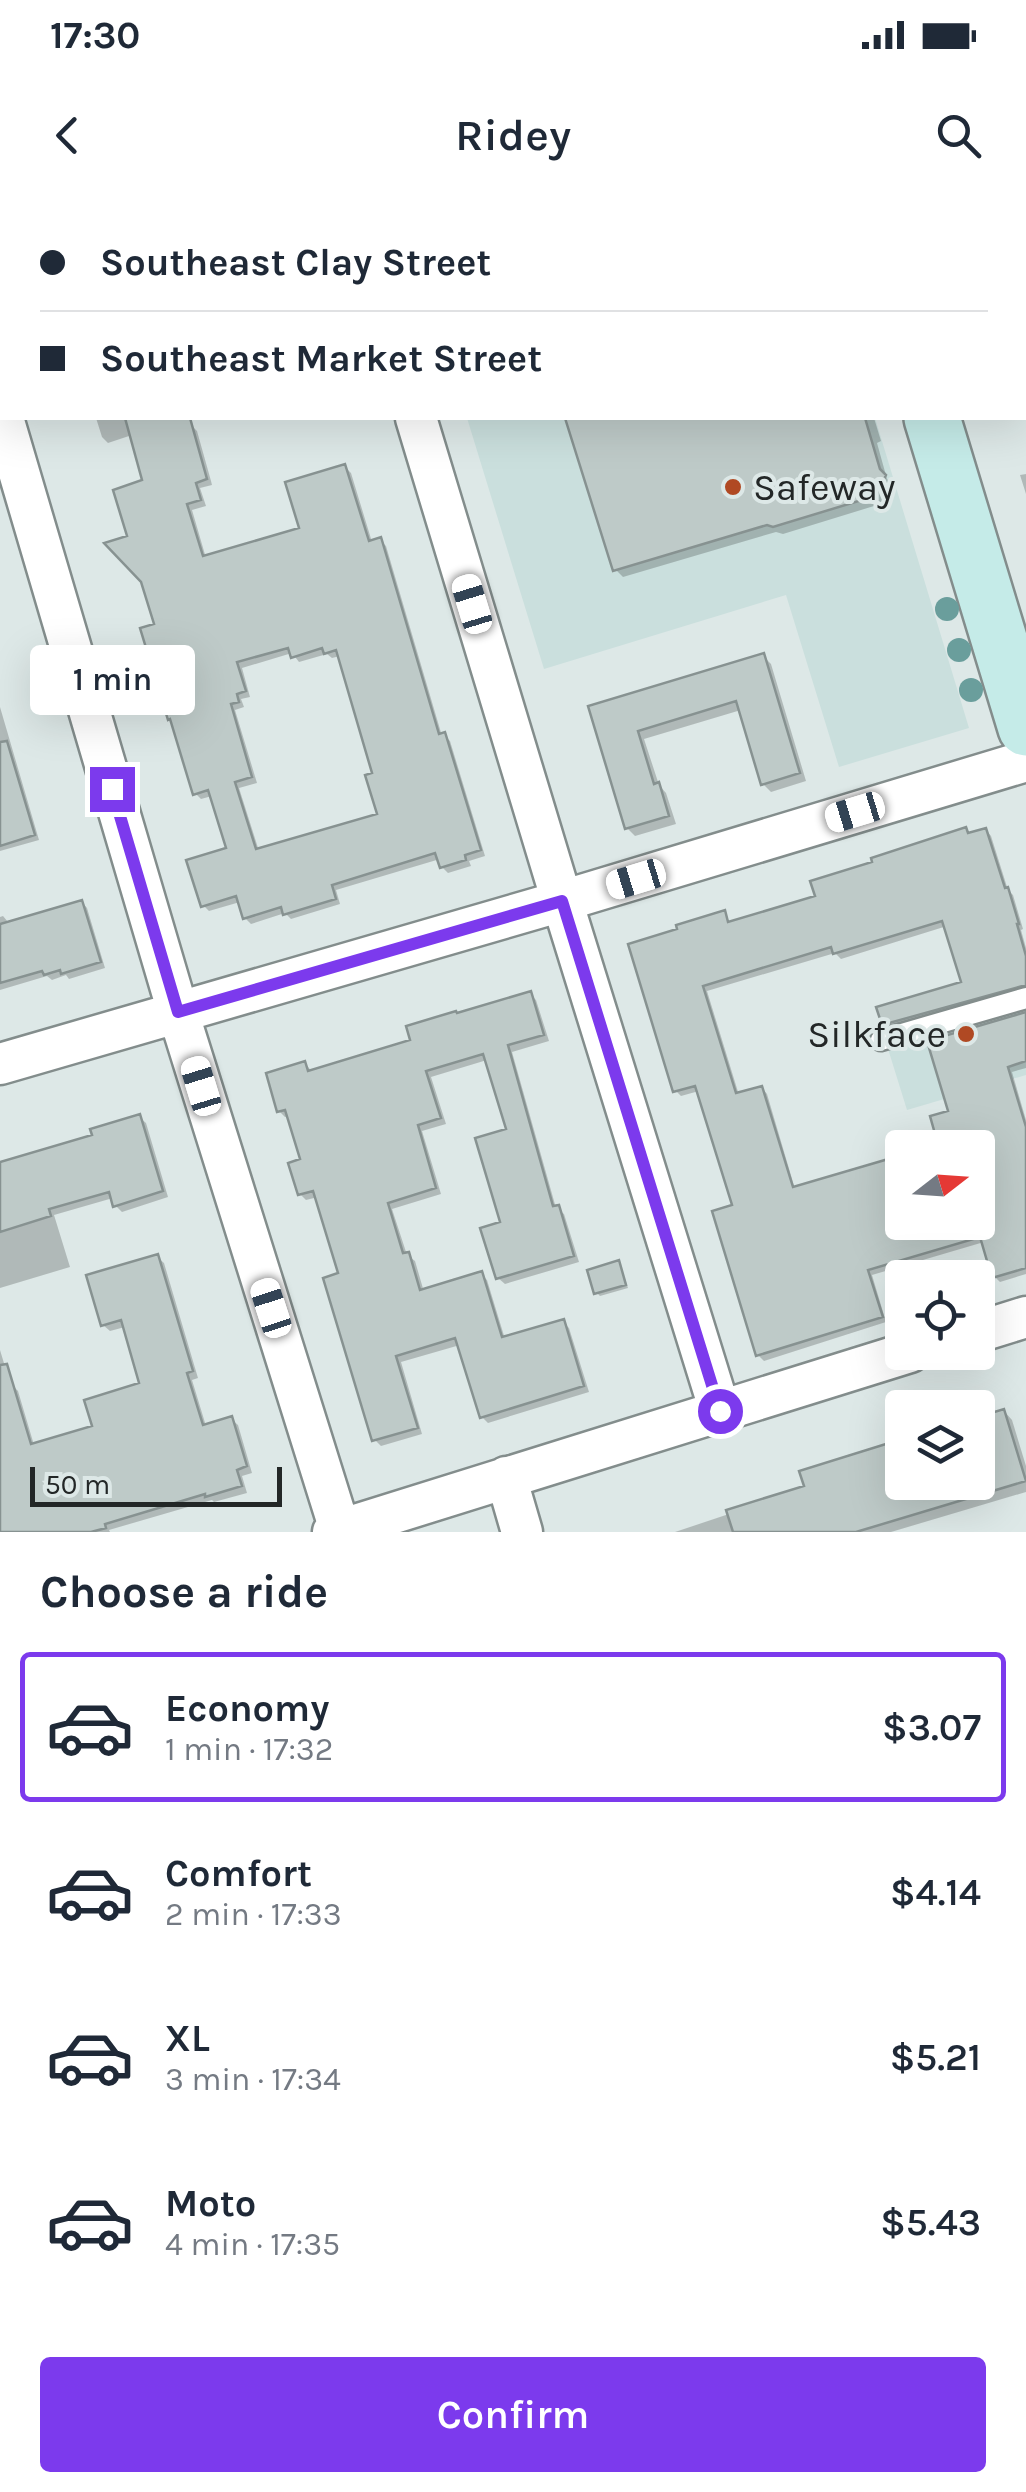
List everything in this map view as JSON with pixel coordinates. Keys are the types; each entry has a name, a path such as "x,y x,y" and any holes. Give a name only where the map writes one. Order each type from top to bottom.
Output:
{"main road":[{"path":"933,420 1026,728"}],"street":[{"path":"3,420 336,1531 885,1360"},
{"path":"417,420 720,1411"},
{"path":"0,1064 1026,761"},
{"path":"995,1326 1026,1316"},
{"path":"506,1477 522,1532"}],"lane":[{"path":"881,1040 1026,998"}],"shaded area":[{"path":"468,420 876,420 969,728 839,767 786,595 544,669"},
{"path":"1026,993 1026,1075 907,1110 884,1036"}],"building":[{"path":"126,420 191,420 207,479 196,483 201,500 187,504 203,556 299,528 285,482 345,464 369,541 381,537 439,734 445,732 481,850 465,855 466,860 440,868 435,853 332,885 336,899 283,915 281,907 243,919 236,896 201,907 186,860 226,848 208,790 193,795 168,720 140,628 154,624 141,582 104,543 127,536 113,490 142,480","holes":["288,648 291,658 322,648 324,654 336,650 372,773 365,775 377,814 256,849 235,782 252,777 231,704 239,702 237,694 246,691 237,662"]},
{"name":"Safeway","path":"566,420 866,420 880,469 886,475 874,500 865,499 773,527 767,525 613,571"},
{"path":"764,653 800,773 761,785 736,701 638,731 654,784 659,782 669,816 625,829 588,706"},
{"path":"7,741 35,835 0,846 0,742"},
{"path":"966,827 968,833 986,828 1019,924 1026,956 1026,985 882,1025 876,1007 961,982 942,921 833,954 831,947 703,986 736,1093 762,1086 793,1187 885,1160 885,1240 970,1240 902,1260 885,1260 885,1265 868,1270 883,1317 756,1356 712,1211 732,1205 695,1086 673,1092 628,944 725,910 728,922 815,896 810,881 872,862 871,858"},
{"path":"82,900 101,962 61,974 60,970 44,975 42,971 0,983 0,924"},
{"path":"531,991 544,1035 508,1045 553,1206 559,1205 574,1256 496,1279 480,1228 500,1222 475,1138 506,1129 483,1054 426,1071 441,1118 418,1125 436,1188 388,1203 403,1253 409,1252 420,1290 482,1271 502,1337 564,1319 584,1386 480,1418 455,1338 396,1356 418,1428 372,1441 323,1278 338,1273 313,1191 298,1195 288,1163 300,1159 285,1110 277,1112 266,1073 305,1061 308,1071 410,1040 406,1026"},
{"path":"1026,1012 1026,1061 1008,1067 1026,1127 1026,1268 995,1277 995,1260 987,1260 981,1240 995,1240 995,1130 934,1130 930,1116 948,1111 927,1041"},
{"path":"140,1114 163,1191 113,1207 109,1192 49,1209 51,1216 0,1232 0,1162 92,1135 90,1129"},
{"path":"158,1254 193,1371 187,1373 203,1425 232,1416 247,1466 237,1470 242,1486 105,1524 106,1528 91,1532 0,1532 0,1365 7,1364 31,1444 92,1426 84,1400 139,1383 121,1320 101,1326 86,1275"},
{"path":"619,1260 626,1285 594,1294 587,1270"},
{"path":"1004,1409 1026,1481 995,1490 995,1412"},
{"path":"885,1444 885,1500 963,1500 856,1532 733,1532 726,1510 804,1486 799,1471"}],"place":[{"name":"Safeway","path":"733,487"},
{"name":"Silkface","path":"966,1034"}],"route":[{"path":"112,789 178,1012 562,901 720,1411"}]}
